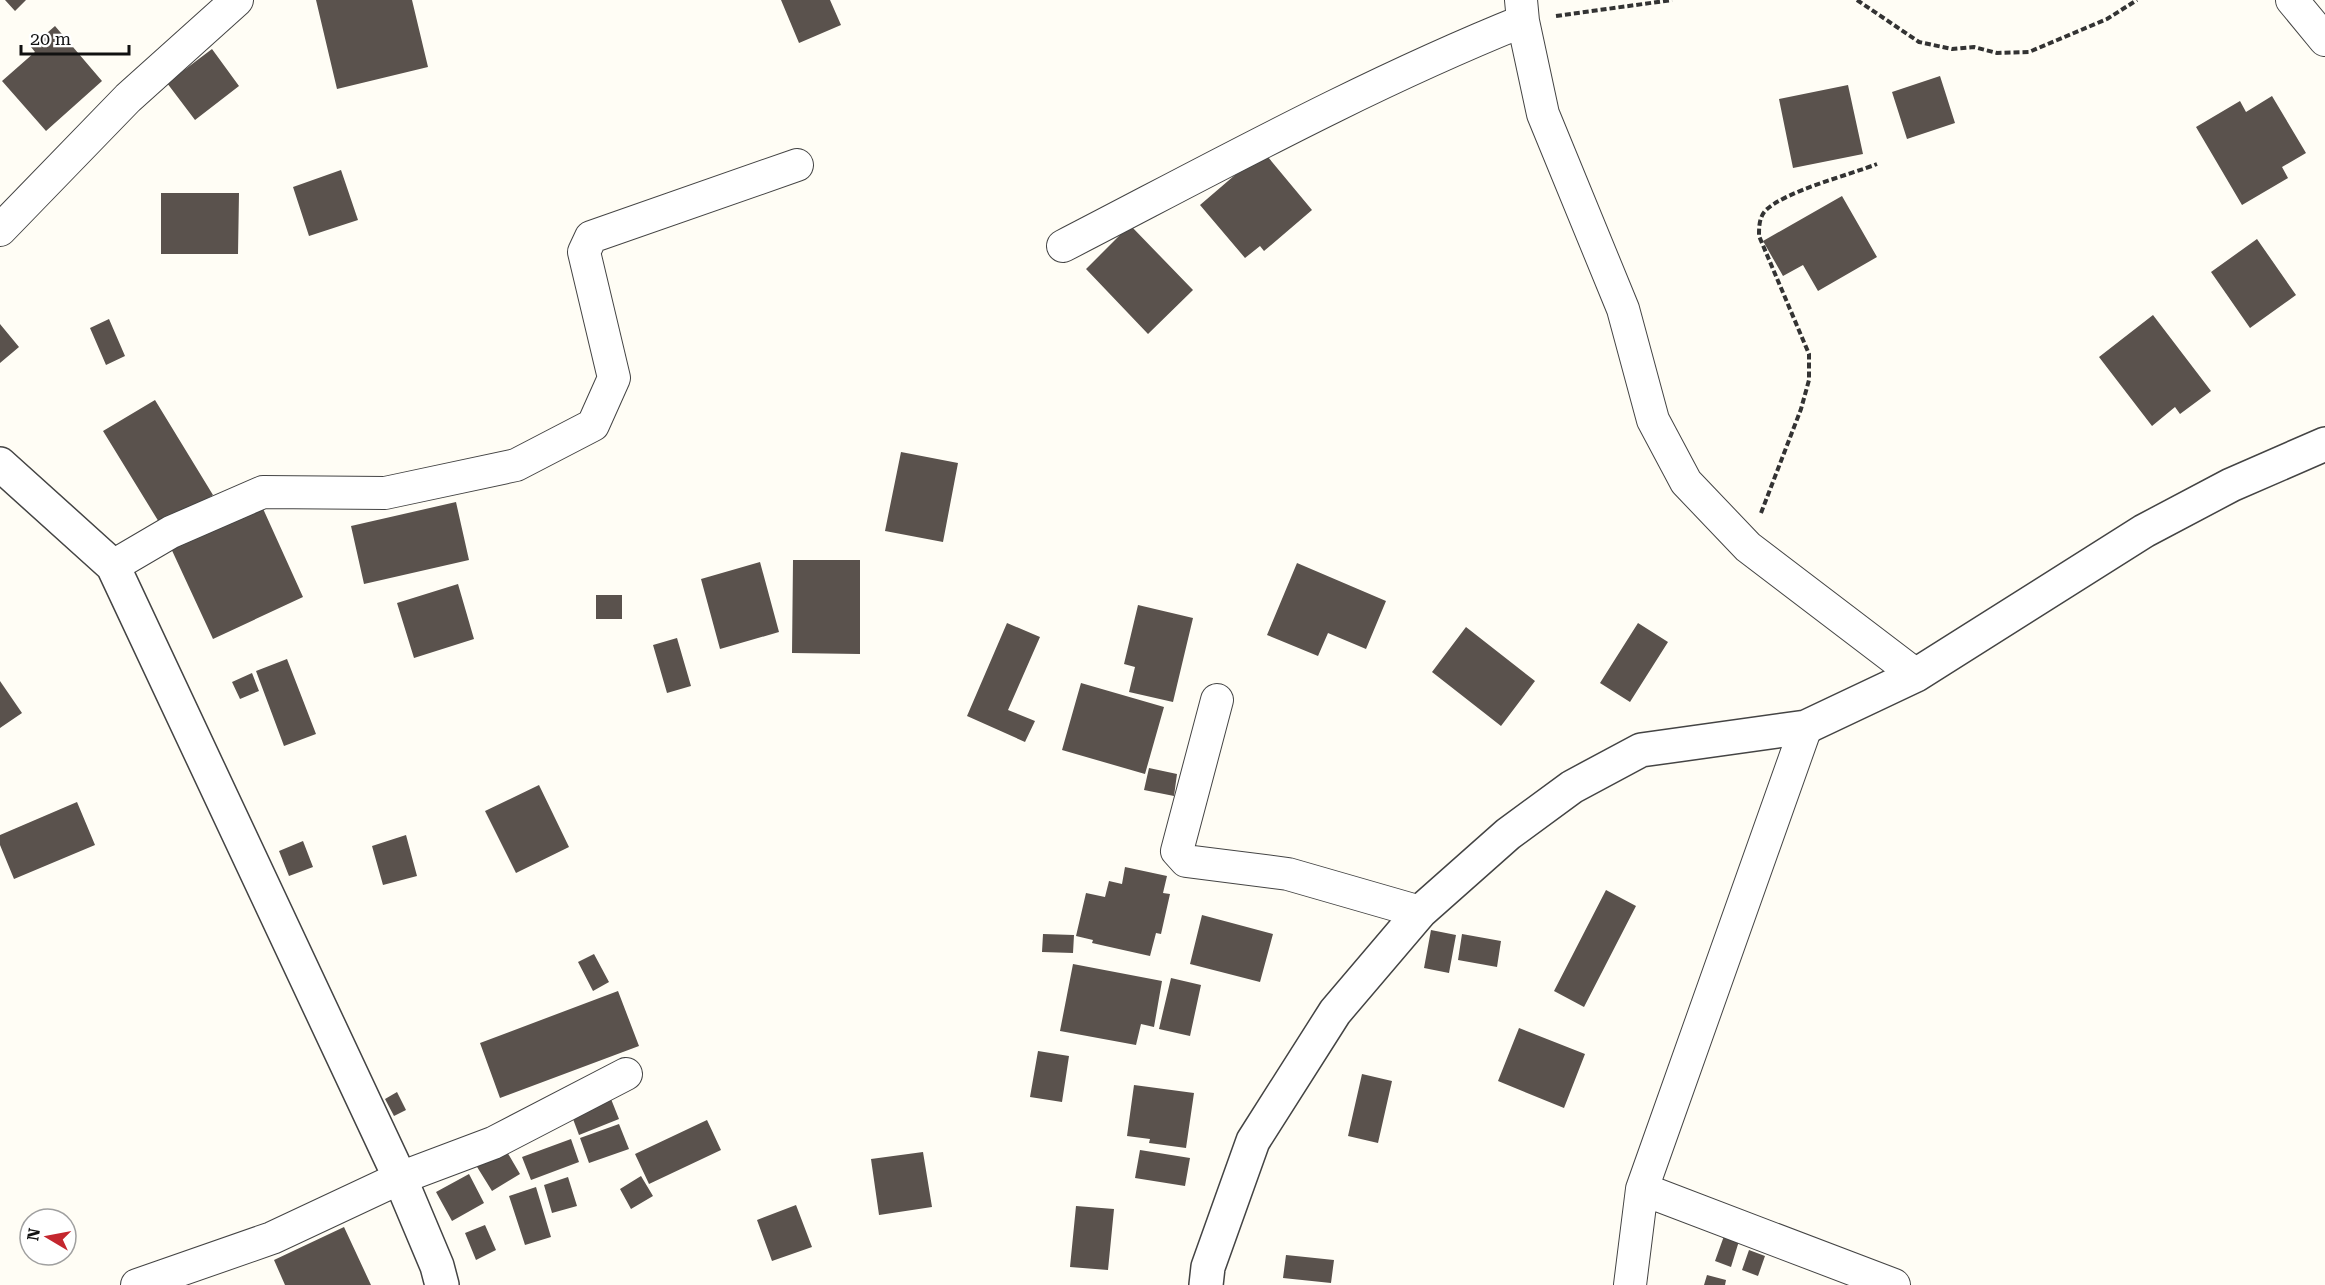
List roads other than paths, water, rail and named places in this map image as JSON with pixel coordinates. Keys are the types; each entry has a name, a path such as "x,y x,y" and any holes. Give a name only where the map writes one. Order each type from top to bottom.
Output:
{"street":[{"path":"0,230 128,98 237,0"},
{"path":"2292,0 2325,40"},
{"path":"1063,246 1281,133 1464,45 1522,11 1543,114 1623,309 1653,420 1686,482 1748,547 1916,675"},
{"path":"113,566 171,532 263,492 385,493 516,465 593,424 614,378 584,252 591,237 797,165"},
{"path":"1206,1285 1208,1267 1253,1141 1335,1012 1420,912 1508,834 1572,787 1641,750 1806,727 1916,675 2144,531 2231,484 2325,444"},
{"path":"0,464 113,566 400,1178 437,1266 442,1285"},
{"path":"1217,700 1177,851 1186,861 1288,874 1420,912"},
{"path":"1630,1285 1642,1189 1806,727"},
{"path":"137,1285 272,1238 400,1178 493,1143 627,1074"},
{"path":"1642,1189 1894,1285"}]}
